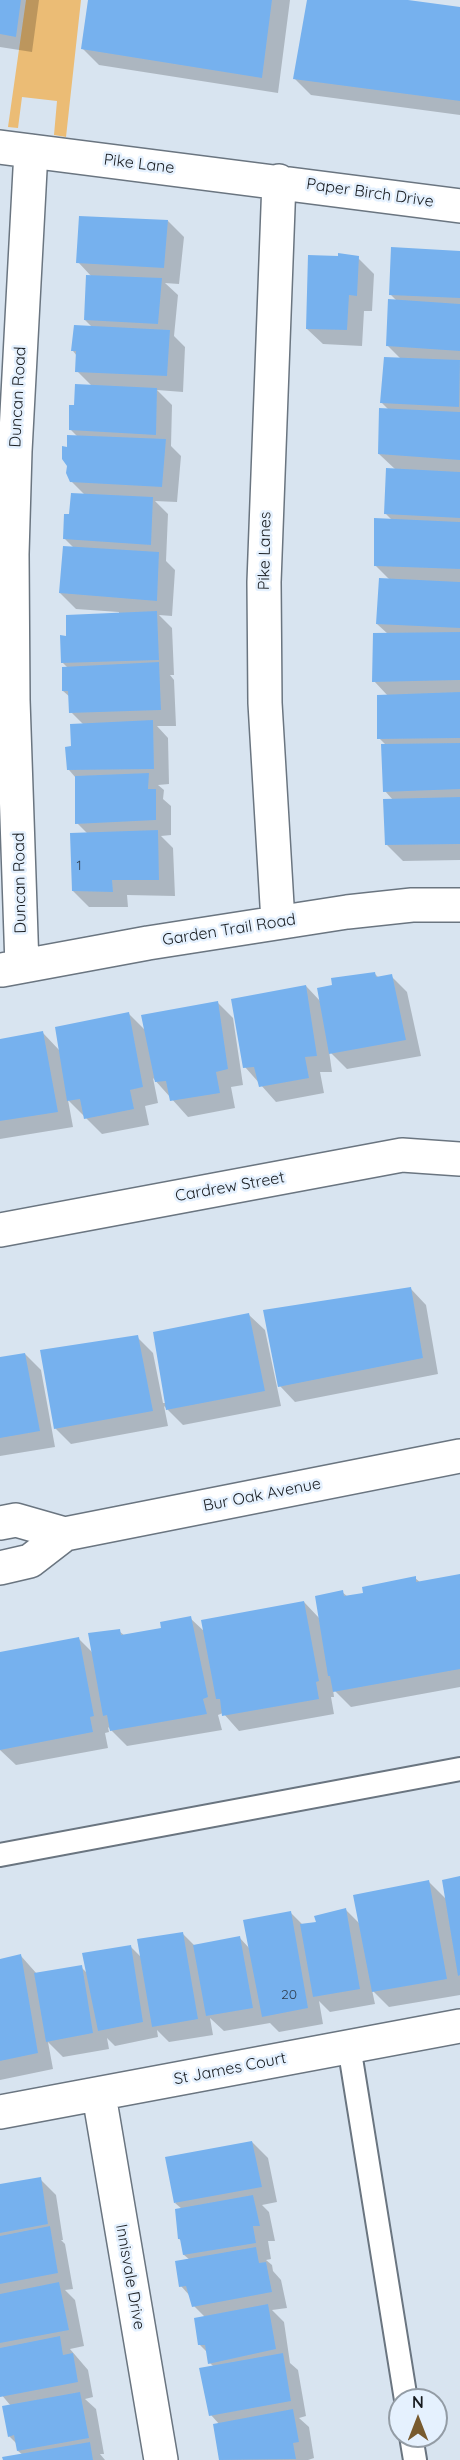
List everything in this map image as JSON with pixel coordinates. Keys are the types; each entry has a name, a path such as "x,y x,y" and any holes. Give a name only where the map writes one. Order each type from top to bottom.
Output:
{"street":[{"name":"Pike Lane","path":"15,149 279,181"},
{"name":"Duncan Road","path":"11,968 12,554 16,431 15,149"},
{"name":"Paper Birch Drive","path":"279,181 460,206"},
{"name":"Pike Lanes","path":"278,922 265,703 264,582 279,181"},
{"name":"Garden Trail Road","path":"11,968 278,922 380,908 460,905"},
{"name":"Cardrew Street","path":"0,1230 402,1155 460,1159"},
{"name":"Bur Oak Avenue","path":"0,1568 30,1561 65,1534 460,1456"},
{"name":"Bur Oak Avenue","path":"0,1522 16,1520 65,1534"},
{"name":"St James Court","path":"0,2112 460,2026"},
{"name":"Innisvale Drive","path":"99,2095 161,2460"}],"lane":[{"path":"0,1855 460,1768"},
{"path":"349,2046 404,2388"}],"shaded area":[{"path":"26,0 81,0 66,137 54,135 57,101 22,97 18,128 8,127"}],"building":[{"path":"0,0 21,0 16,37 0,34"},
{"path":"88,0 272,0 262,78 81,49"},
{"path":"307,0 408,0 460,7 460,101 293,79"},
{"path":"79,216 168,220 164,268 76,263"},
{"path":"391,247 460,251 460,298 389,295"},
{"path":"338,253 359,256 357,296 349,295 347,330 306,329 308,255 338,256"},
{"path":"86,275 162,278 158,324 84,320"},
{"path":"388,299 460,304 460,351 386,346"},
{"path":"74,325 170,330 167,376 75,372 76,351 71,351"},
{"path":"384,357 460,360 459,407 380,403"},
{"path":"75,384 157,388 156,435 69,430 69,405 74,405"},
{"path":"379,408 460,412 460,460 378,454"},
{"path":"67,435 166,439 162,487 70,482 66,473 67,466 62,459 62,446 67,447"},
{"path":"386,468 460,472 460,518 384,514"},
{"path":"71,493 153,497 151,545 63,539 64,514 69,514"},
{"path":"374,518 460,522 460,569 374,566"},
{"path":"63,546 159,552 157,601 59,593"},
{"path":"379,578 460,582 460,628 376,624"},
{"path":"157,611 159,660 61,663 60,635 66,636 66,615"},
{"path":"460,632 460,680 372,682 373,633"},
{"path":"159,662 161,710 69,713 68,691 62,691 62,667"},
{"path":"460,692 460,738 377,739 377,695"},
{"path":"153,720 154,769 67,770 65,747 71,746 70,724"},
{"path":"460,743 460,789 383,792 381,744"},
{"path":"149,773 148,789 156,789 156,820 75,824 75,776"},
{"path":"460,797 460,844 385,845 383,799"},
{"path":"158,830 159,880 112,880 113,892 72,891 70,833"},
{"path":"375,972 376,977 392,974 406,1040 329,1054 317,988 332,985 331,978"},
{"path":"306,985 317,1056 305,1057 309,1078 259,1087 254,1067 243,1068 231,999"},
{"path":"218,1001 228,1069 216,1072 220,1093 170,1101 166,1081 155,1082 141,1015"},
{"path":"129,1012 143,1087 130,1090 134,1109 84,1119 80,1099 67,1101 55,1027"},
{"path":"43,1031 58,1112 0,1121 0,1039"},
{"path":"411,1287 423,1358 278,1387 263,1310"},
{"path":"249,1313 265,1391 166,1410 153,1332"},
{"path":"138,1335 153,1411 54,1429 40,1350"},
{"path":"25,1353 40,1431 0,1438 0,1357"},
{"path":"460,1574 460,1669 333,1692 330,1676 328,1676 315,1596 343,1590 344,1596 363,1593 362,1587 416,1576 416,1582"},
{"path":"304,1601 319,1681 316,1682 319,1699 222,1716 220,1699 216,1699 201,1620"},
{"path":"191,1616 208,1697 203,1699 207,1714 110,1731 107,1715 103,1716 88,1633 120,1629 121,1635 161,1628 160,1622"},
{"path":"79,1637 94,1716 90,1717 93,1732 0,1750 0,1652"},
{"path":"460,1876 460,1975 458,1976 442,1880"},
{"path":"429,1880 447,1979 372,1992 353,1895"},
{"path":"346,1908 360,1989 313,1997 300,1924 316,1922 314,1916"},
{"path":"291,1911 308,2008 262,2017 243,1920"},
{"path":"183,1932 198,2019 152,2027 137,1939"},
{"path":"240,1936 253,2008 206,2016 193,1945"},
{"path":"131,1945 143,2022 98,2031 82,1953"},
{"path":"21,1954 38,2053 0,2061 0,1959"},
{"path":"82,1965 93,2033 46,2042 34,1973"},
{"path":"252,2141 262,2187 174,2203 165,2157"},
{"path":"41,2177 48,2224 0,2233 0,2184"},
{"path":"253,2195 260,2226 253,2226 256,2243 183,2255 180,2239 178,2239 175,2209"},
{"path":"50,2226 58,2273 0,2284 0,2236"},
{"path":"256,2247 259,2263 266,2262 272,2292 192,2307 186,2286 179,2287 175,2261"},
{"path":"59,2282 69,2330 0,2343 0,2294"},
{"path":"268,2304 276,2349 208,2364 205,2345 198,2345 194,2318"},
{"path":"60,2336 63,2355 73,2353 78,2382 0,2397 0,2348"},
{"path":"283,2353 291,2401 209,2416 199,2368"},
{"path":"80,2392 89,2438 17,2451 14,2435 8,2437 2,2406"},
{"path":"293,2409 299,2442 293,2443 296,2459 219,2460 213,2424"},
{"path":"90,2442 93,2460 3,2460 2,2457"}]}
